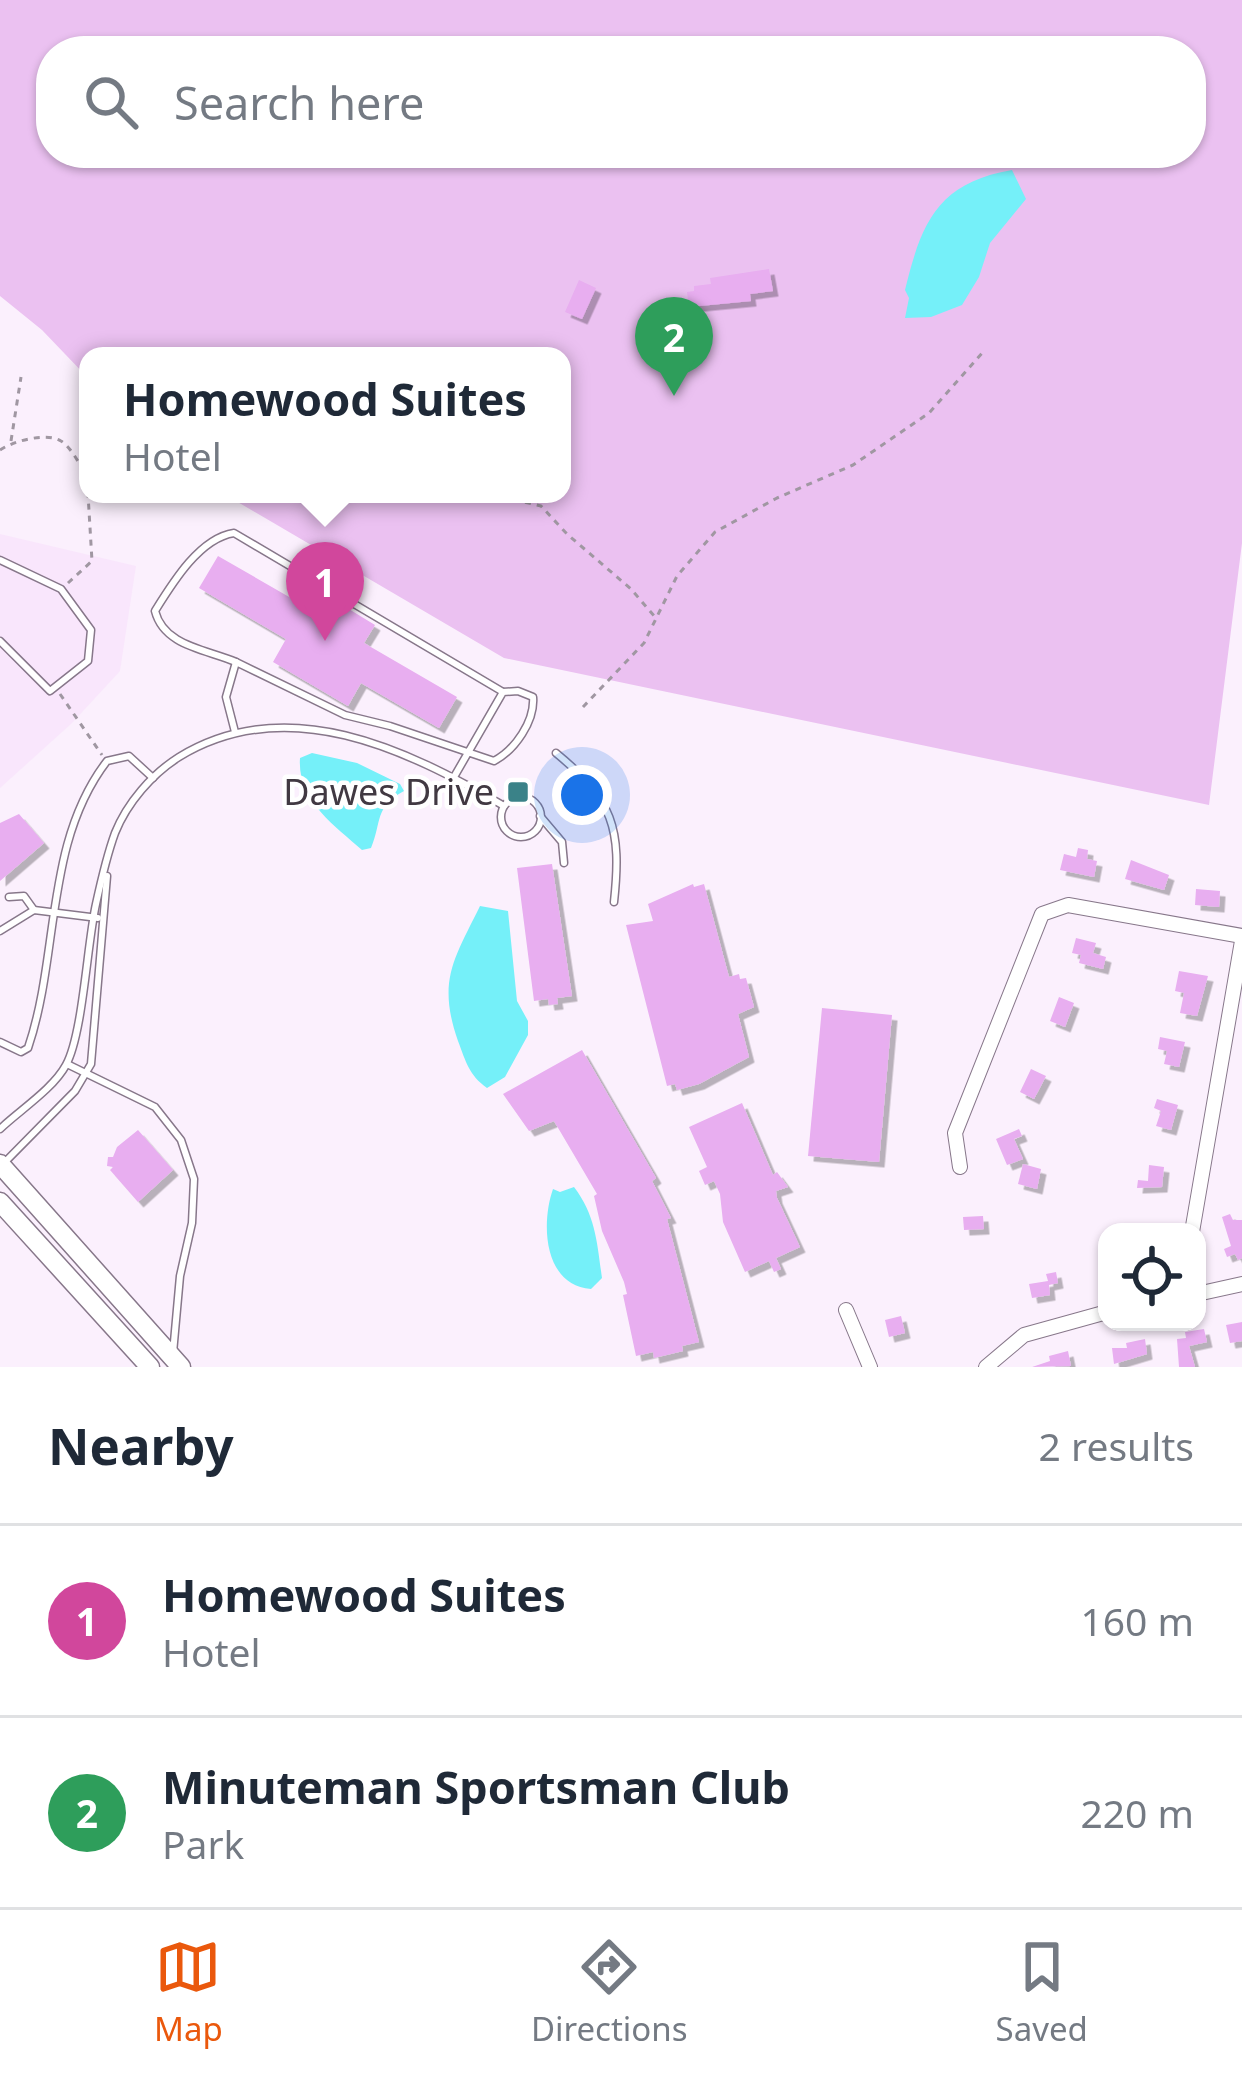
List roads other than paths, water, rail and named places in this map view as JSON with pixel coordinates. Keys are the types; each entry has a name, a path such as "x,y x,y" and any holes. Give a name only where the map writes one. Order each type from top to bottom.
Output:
{"main road":[{"path":"0,1165 177,1362"},
{"path":"0,1202 150,1367"}],"street":[{"path":"960,1167 955,1133 1042,914 1068,905 1242,939 1194,1223"},
{"path":"1206,1292 1242,1284"},
{"path":"846,1310 870,1367"},
{"path":"986,1367 1024,1335 1098,1314"}],"lane":[{"path":"235,533 503,692 533,697 534,712 508,754 494,761 345,715 236,662 170,638 159,626 155,610 202,550 218,536 235,533"},
{"path":"0,560 61,589 91,630 88,661 50,691 0,641"},
{"path":"235,732 226,698 236,662"},
{"path":"454,777 503,692"},
{"path":"0,1129 67,1064 94,918 126,812 154,778 192,750 235,732 269,726 312,728 389,748 504,806"},
{"path":"556,753 604,802 619,854 614,902"},
{"path":"0,1042 21,1052 28,1048 65,852 94,778 106,761 129,756 154,778"},
{"path":"540,816 533,832 515,837 502,824 504,806 511,800 529,799 562,842 564,863"},
{"path":"0,1165 86,1075 94,1046 108,861"},
{"path":"9,897 24,896 34,910"},
{"path":"0,931 34,910 104,919"},
{"path":"67,1064 155,1107 182,1140 194,1179 192,1223 180,1276 177,1362"}],"water":[{"path":"1012,170 1026,199 990,243 979,277 962,305 931,317 905,318 911,267 936,210 965,185"},
{"path":"312,753 357,763 400,784 404,791 383,809 371,848 362,850 311,799 304,787 300,758"},
{"path":"480,906 508,911 517,1001 528,1021 528,1035 505,1077 487,1088 466,1062 449,1002 451,971"},
{"path":"574,1187 597,1241 602,1278 591,1289 563,1276 547,1235 553,1189 560,1192"}],"place":[{"name":"Minuteman Sportsman Club","path":"674,396"},
{"name":"Homewood Suites","path":"325,641"},
{"name":"Dawes Drive","path":"518,792"}]}
